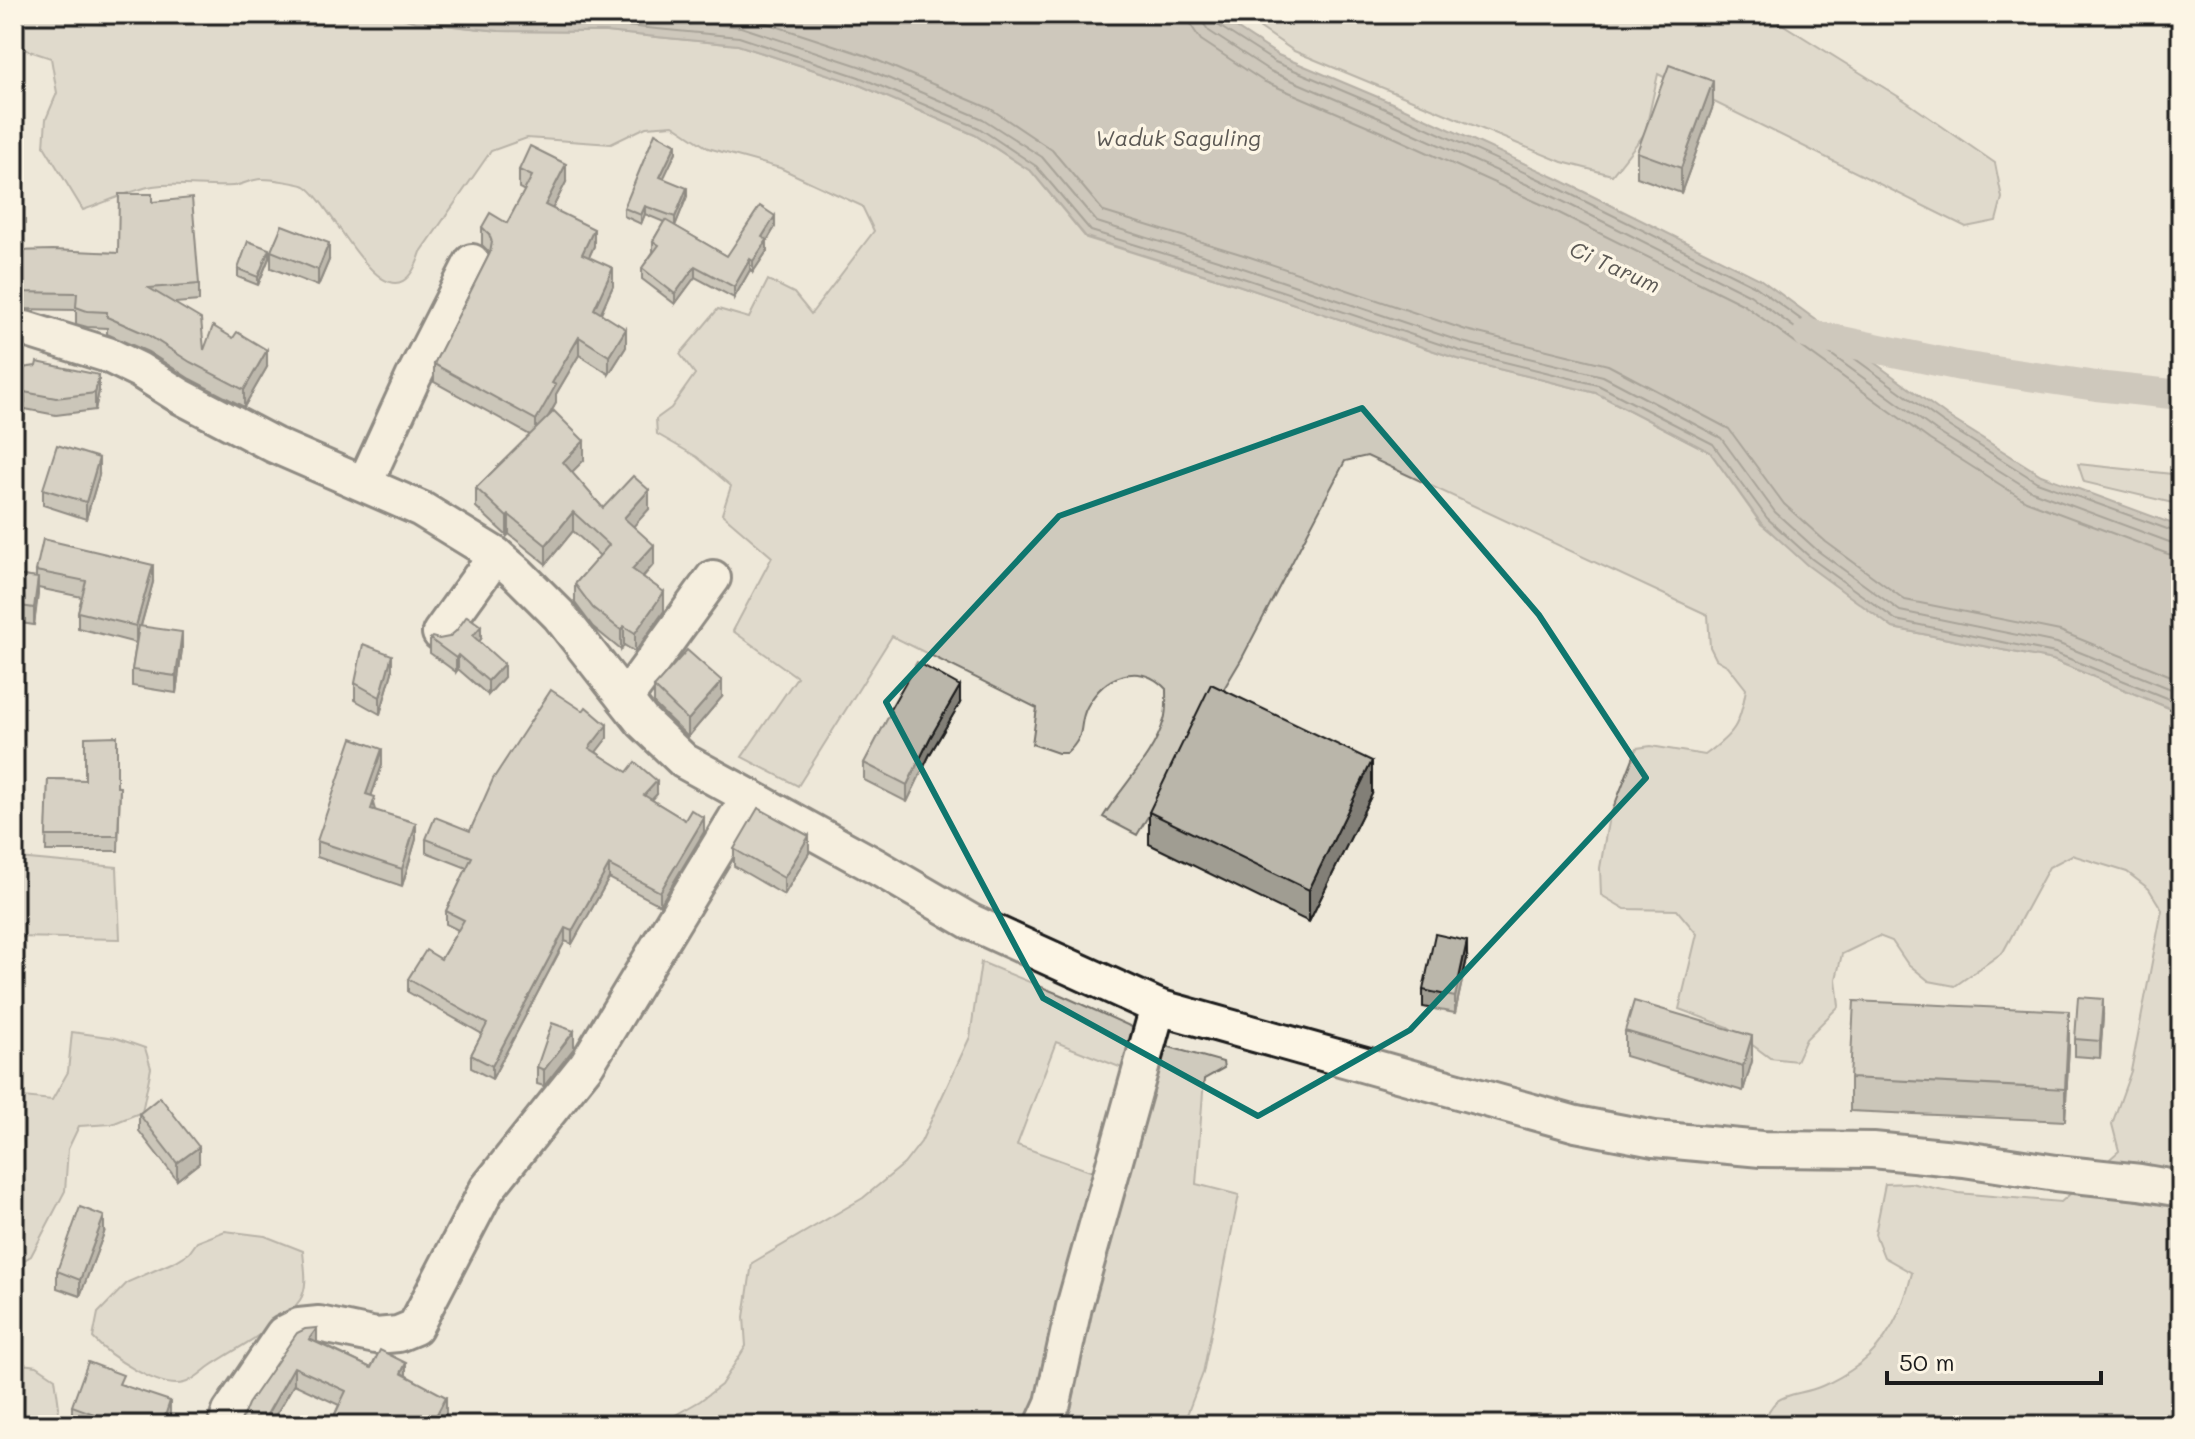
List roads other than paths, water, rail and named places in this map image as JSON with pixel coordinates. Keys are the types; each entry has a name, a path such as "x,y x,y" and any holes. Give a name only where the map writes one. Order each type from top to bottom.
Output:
{"street":[{"path":"365,483 413,378 472,262"},
{"path":"14,329 25,329 108,355 274,445 421,509 496,555 559,615 642,721 684,761 971,922 1158,1007 1576,1124 1654,1139 1761,1149 1873,1150 1964,1159 2181,1189"},
{"path":"440,633 496,555"},
{"path":"625,699 713,578"},
{"path":"226,1425 230,1412 283,1334 299,1326 319,1324 376,1336 398,1334 415,1327 487,1189 587,1064 748,798"},
{"path":"1043,1425 1053,1403 1074,1307 1158,1007"}],"water":[{"name":"Waduk Saguling","path":"389,14 1215,14 1278,55 1556,178 1760,279 1947,416 2041,475 2181,527 2181,713 2053,660 1893,628 1807,565 1761,523 1710,452 1596,393 1458,359 1086,237 1032,172 975,135 857,84 738,45 606,32 499,31 416,22"}],"waterway":[{"path":"1808,334 1961,366 2181,395"}],"water label":[{"name":"Ci Tarum","path":"1615,267"}]}
